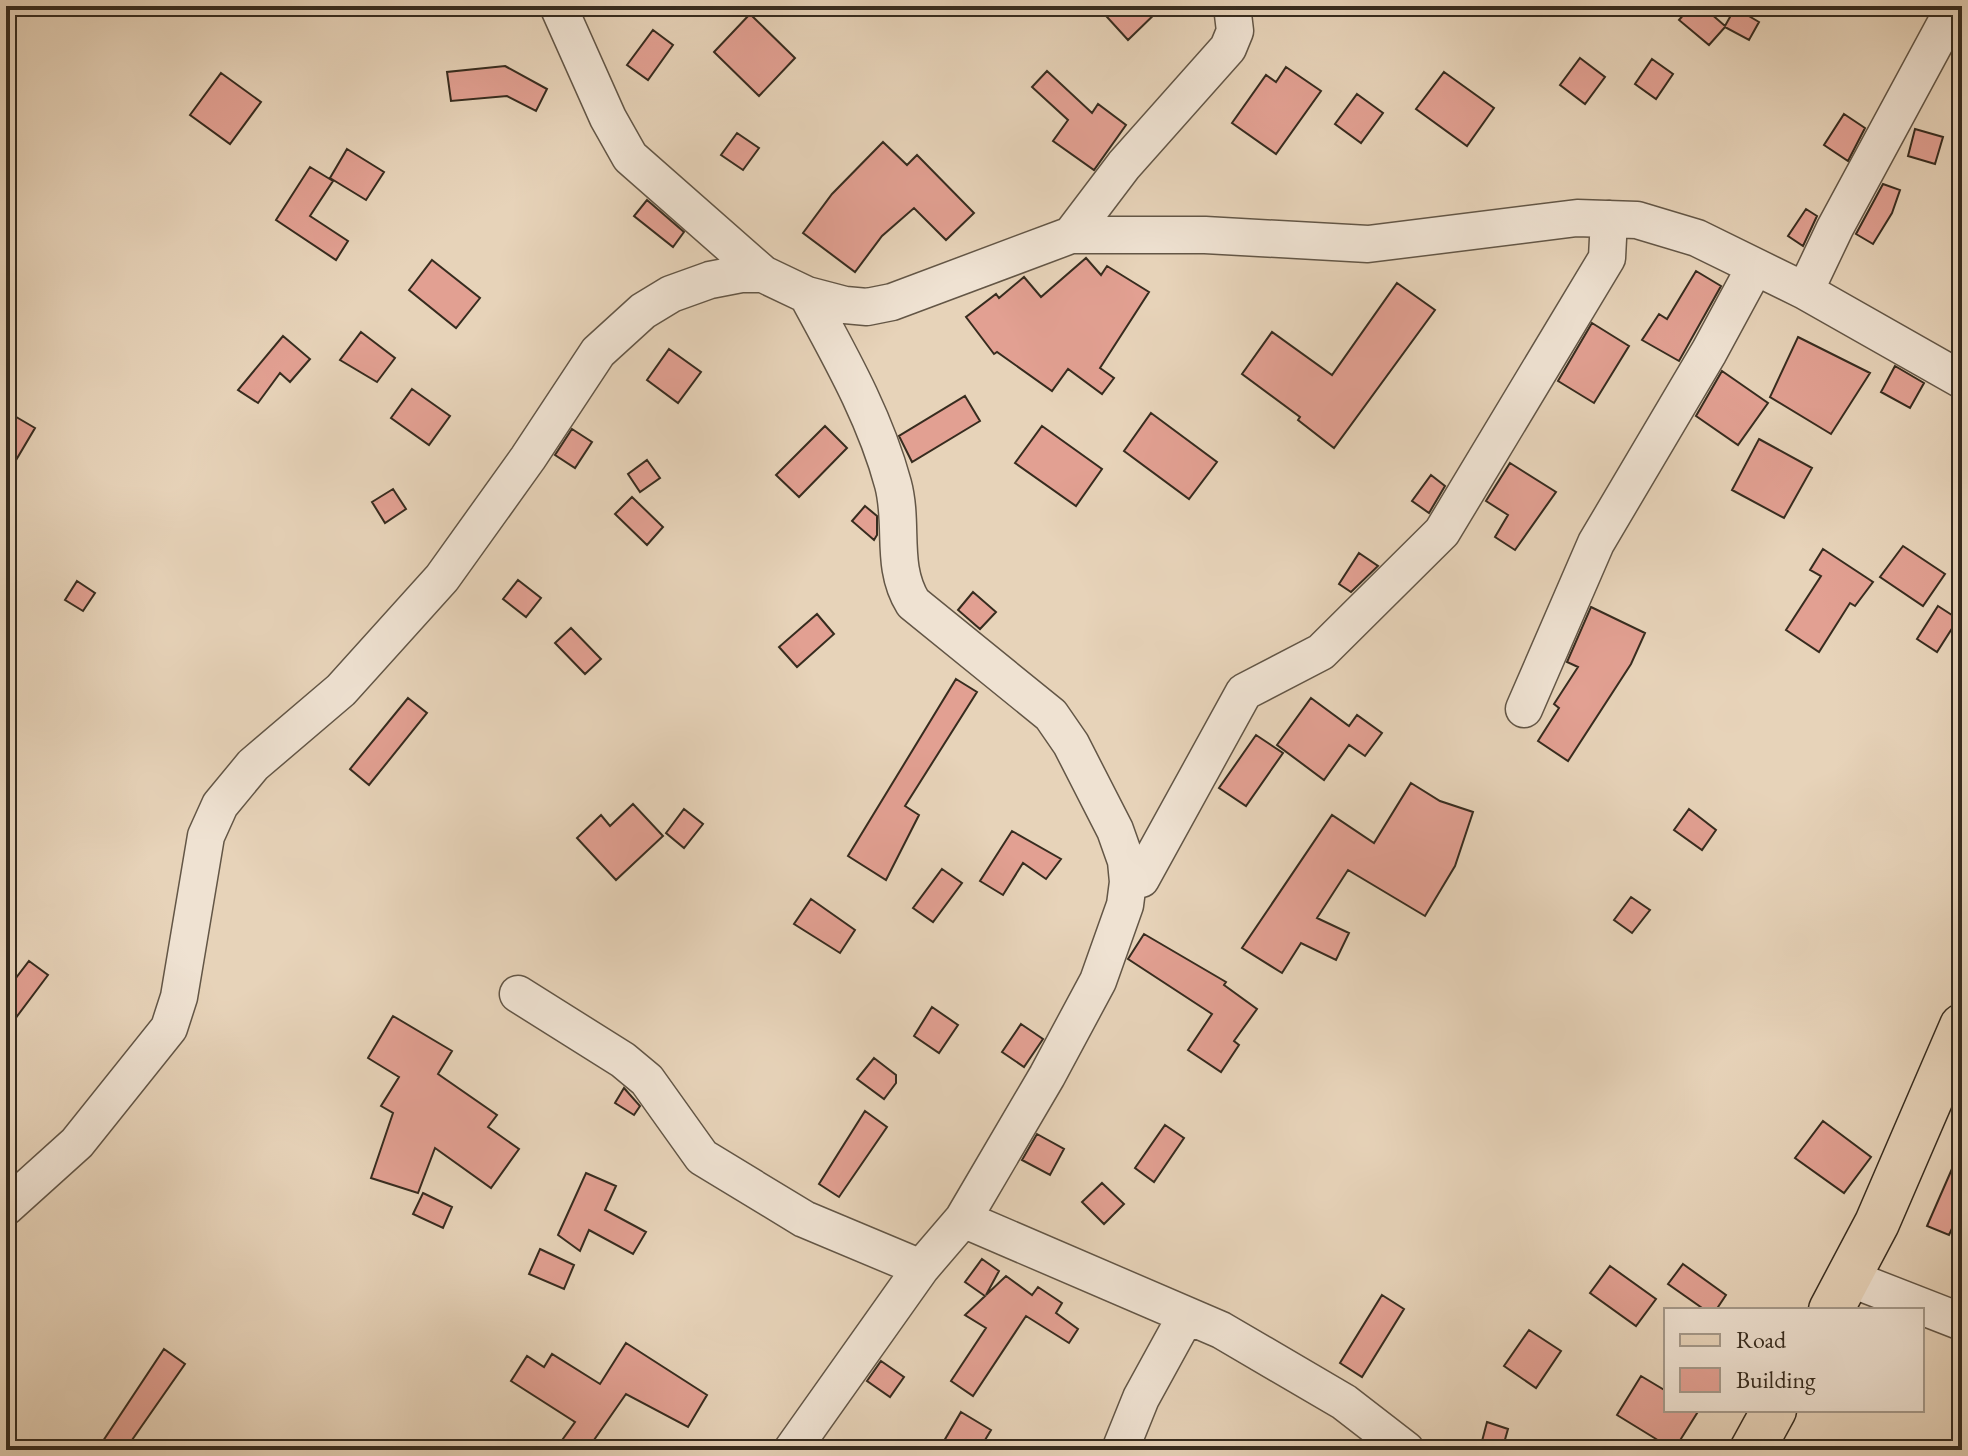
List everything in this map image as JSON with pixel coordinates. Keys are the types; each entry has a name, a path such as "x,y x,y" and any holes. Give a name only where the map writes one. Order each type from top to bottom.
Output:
{"main road":[{"path":"1840,1294 1877,1223 1962,1026"},
{"path":"1752,1450 1773,1412"}],"street":[{"path":"558,6 608,118 630,157 763,274 807,295 867,307 892,302 1071,235 1205,235 1368,244 1520,224 1637,220 1697,238 1805,291 1962,380"},
{"path":"1071,235 1124,165 1228,48 1235,31 1232,6"},
{"path":"1805,291 1835,228 1955,6"},
{"path":"1128,882 1141,879 1244,692 1321,652 1442,532 1607,258 1609,219"},
{"path":"1524,709 1596,543 1709,352 1755,267"},
{"path":"6,1207 77,1143 169,1028 179,997 206,836 220,805 236,785 253,765 341,690 442,578 528,458 598,352 618,331 671,294 710,280 763,274"},
{"path":"792,1450 921,1268 963,1219 1047,1076 1098,981 1125,905 1128,882 1126,861 1115,830 1071,744 1051,715 913,603 904,589 899,572 894,487 875,431 847,368 807,295"},
{"path":"518,994 623,1060 647,1080 702,1157 804,1219 921,1268"},
{"path":"963,1219 1221,1330 1344,1402 1406,1450"},
{"path":"1840,1294 1901,1308"},
{"path":"1924,1313 1962,1322"},
{"path":"1120,1450 1141,1398 1186,1316"}],"building":[{"path":"1097,6 1163,6 1128,40"},
{"path":"1691,6 1702,6 1725,26 1735,8 1759,22 1749,40 1725,27 1709,45 1679,20"},
{"path":"750,14 795,58 759,96 714,52"},
{"path":"653,30 673,45 648,80 627,65"},
{"path":"1580,58 1605,77 1585,104 1560,85"},
{"path":"1652,59 1673,74 1656,99 1635,84"},
{"path":"505,66 547,89 536,111 507,96 451,101 447,72"},
{"path":"1286,67 1321,91 1276,154 1232,123 1266,75 1276,82"},
{"path":"1047,71 1092,113 1098,104 1126,125 1094,170 1053,141 1068,120 1032,87"},
{"path":"1444,72 1494,108 1467,146 1416,109"},
{"path":"221,73 261,102 230,144 190,115"},
{"path":"1357,94 1383,113 1361,143 1335,124"},
{"path":"1844,114 1865,128 1848,161 1824,145"},
{"path":"1915,129 1943,137 1935,164 1908,156"},
{"path":"737,133 759,148 743,170 721,155"},
{"path":"883,142 907,165 917,155 974,213 946,240 914,208 882,236 855,272 803,233 832,194"},
{"path":"347,149 384,172 366,200 330,178"},
{"path":"310,167 333,181 310,216 348,241 336,260 276,220"},
{"path":"1883,184 1900,190 1892,213 1873,244 1856,234"},
{"path":"647,200 684,232 673,247 634,216"},
{"path":"1806,209 1817,216 1803,246 1788,236"},
{"path":"1086,258 1101,275 1107,266 1149,292 1100,368 1114,378 1102,394 1068,369 1052,391 997,352 994,354 966,317 996,294 999,298 1024,277 1041,297"},
{"path":"432,260 480,298 456,328 409,290"},
{"path":"1696,271 1721,286 1679,361 1642,340 1659,314 1667,319"},
{"path":"1397,283 1435,310 1334,448 1298,420 1300,417 1242,374 1272,332 1332,375"},
{"path":"1592,323 1629,346 1594,403 1558,381"},
{"path":"361,332 395,358 377,382 340,360"},
{"path":"283,336 310,359 290,382 280,373 258,403 238,390"},
{"path":"1798,337 1870,373 1831,434 1770,397"},
{"path":"669,349 701,372 678,403 647,380"},
{"path":"1895,366 1924,383 1910,408 1881,392"},
{"path":"1722,371 1768,403 1738,445 1696,416"},
{"path":"412,389 450,416 429,445 391,418"},
{"path":"965,396 980,421 912,462 899,436"},
{"path":"6,411 35,428 6,477"},
{"path":"1151,413 1217,462 1189,499 1124,451"},
{"path":"825,426 847,448 799,497 776,475"},
{"path":"1042,426 1102,469 1076,506 1015,463"},
{"path":"572,429 592,442 575,468 555,455"},
{"path":"1759,439 1812,468 1784,518 1732,490"},
{"path":"647,460 660,478 640,492 628,474"},
{"path":"1510,463 1556,492 1515,550 1495,537 1508,515 1486,501"},
{"path":"1431,475 1445,486 1429,513 1412,501"},
{"path":"393,489 406,509 385,523 372,502"},
{"path":"632,497 663,527 647,545 615,514"},
{"path":"865,506 877,516 874,540 852,521"},
{"path":"1903,546 1945,574 1923,606 1880,577"},
{"path":"1823,549 1873,582 1855,606 1850,603 1819,652 1786,630 1821,576 1810,570"},
{"path":"1359,553 1378,566 1351,592 1339,584"},
{"path":"518,580 541,598 526,617 503,599"},
{"path":"77,581 95,593 83,611 65,600"},
{"path":"973,592 996,612 980,629 958,610"},
{"path":"1938,606 1958,619 1937,652 1917,639"},
{"path":"1591,607 1645,633 1631,664 1568,761 1538,741 1559,708 1554,704 1578,667 1567,662"},
{"path":"817,614 834,634 797,667 779,647"},
{"path":"571,628 601,659 585,674 555,643"},
{"path":"956,679 977,692 905,806 919,815 886,880 848,856"},
{"path":"408,698 427,713 369,785 350,769"},
{"path":"1311,698 1349,726 1357,715 1382,733 1365,756 1349,745 1324,780 1277,745"},
{"path":"1256,735 1283,753 1246,806 1219,788"},
{"path":"1411,783 1440,801 1473,812 1455,866 1425,916 1348,870 1317,918 1349,933 1336,960 1301,943 1282,973 1242,948 1332,815 1374,843"},
{"path":"633,804 663,836 616,880 577,838 601,815 610,826"},
{"path":"684,809 703,824 684,848 666,833"},
{"path":"1689,809 1716,830 1702,850 1674,830"},
{"path":"1012,831 1061,859 1046,879 1023,863 1003,895 980,881"},
{"path":"942,869 962,883 933,922 913,908"},
{"path":"1631,897 1650,910 1632,933 1614,920"},
{"path":"811,899 855,930 840,953 794,924"},
{"path":"1144,934 1226,982 1224,985 1257,1009 1234,1041 1239,1045 1221,1072 1188,1050 1212,1014 1128,959"},
{"path":"29,961 48,975 6,1031 6,991"},
{"path":"932,1007 958,1025 939,1053 914,1036"},
{"path":"393,1016 452,1051 438,1074 497,1115 488,1127 519,1149 491,1188 435,1148 418,1193 371,1178 393,1113 381,1106 399,1077 368,1058"},
{"path":"1021,1024 1043,1039 1024,1067 1002,1052"},
{"path":"874,1058 896,1075 896,1083 884,1099 857,1079"},
{"path":"624,1088 640,1106 634,1115 615,1103"},
{"path":"865,1111 887,1127 839,1197 819,1184"},
{"path":"1823,1121 1871,1157 1844,1193 1795,1158"},
{"path":"1165,1125 1184,1138 1154,1182 1135,1168"},
{"path":"1037,1134 1064,1149 1050,1175 1022,1160"},
{"path":"1962,1146 1962,1225 1955,1222 1949,1235 1927,1226"},
{"path":"586,1173 616,1186 605,1210 646,1232 633,1254 589,1230 580,1251 558,1235"},
{"path":"1102,1183 1124,1204 1104,1224 1082,1202"},
{"path":"423,1193 452,1207 443,1228 413,1214"},
{"path":"540,1249 574,1265 564,1289 529,1274"},
{"path":"982,1259 999,1271 986,1295 1006,1276 1032,1295 1038,1287 1062,1303 1056,1313 1078,1329 1069,1343 1026,1316 973,1396 951,1381 986,1328 965,1315 985,1296 965,1282"},
{"path":"1683,1264 1726,1295 1717,1308 1702,1308 1668,1284"},
{"path":"1610,1266 1656,1299 1636,1326 1590,1293"},
{"path":"1382,1295 1404,1309 1362,1377 1340,1363"},
{"path":"1529,1330 1561,1351 1536,1388 1504,1366"},
{"path":"626,1343 707,1395 688,1427 626,1394 587,1450 555,1450 575,1422 511,1381 527,1356 544,1367 552,1354 600,1384"},
{"path":"164,1349 185,1364 125,1450 97,1450"},
{"path":"881,1361 904,1377 890,1397 867,1381"},
{"path":"1641,1376 1664,1390 1664,1412 1698,1412 1674,1450 1617,1415"},
{"path":"961,1412 991,1430 979,1450 960,1450 944,1441"},
{"path":"1487,1422 1508,1429 1502,1450 1481,1445"}]}
